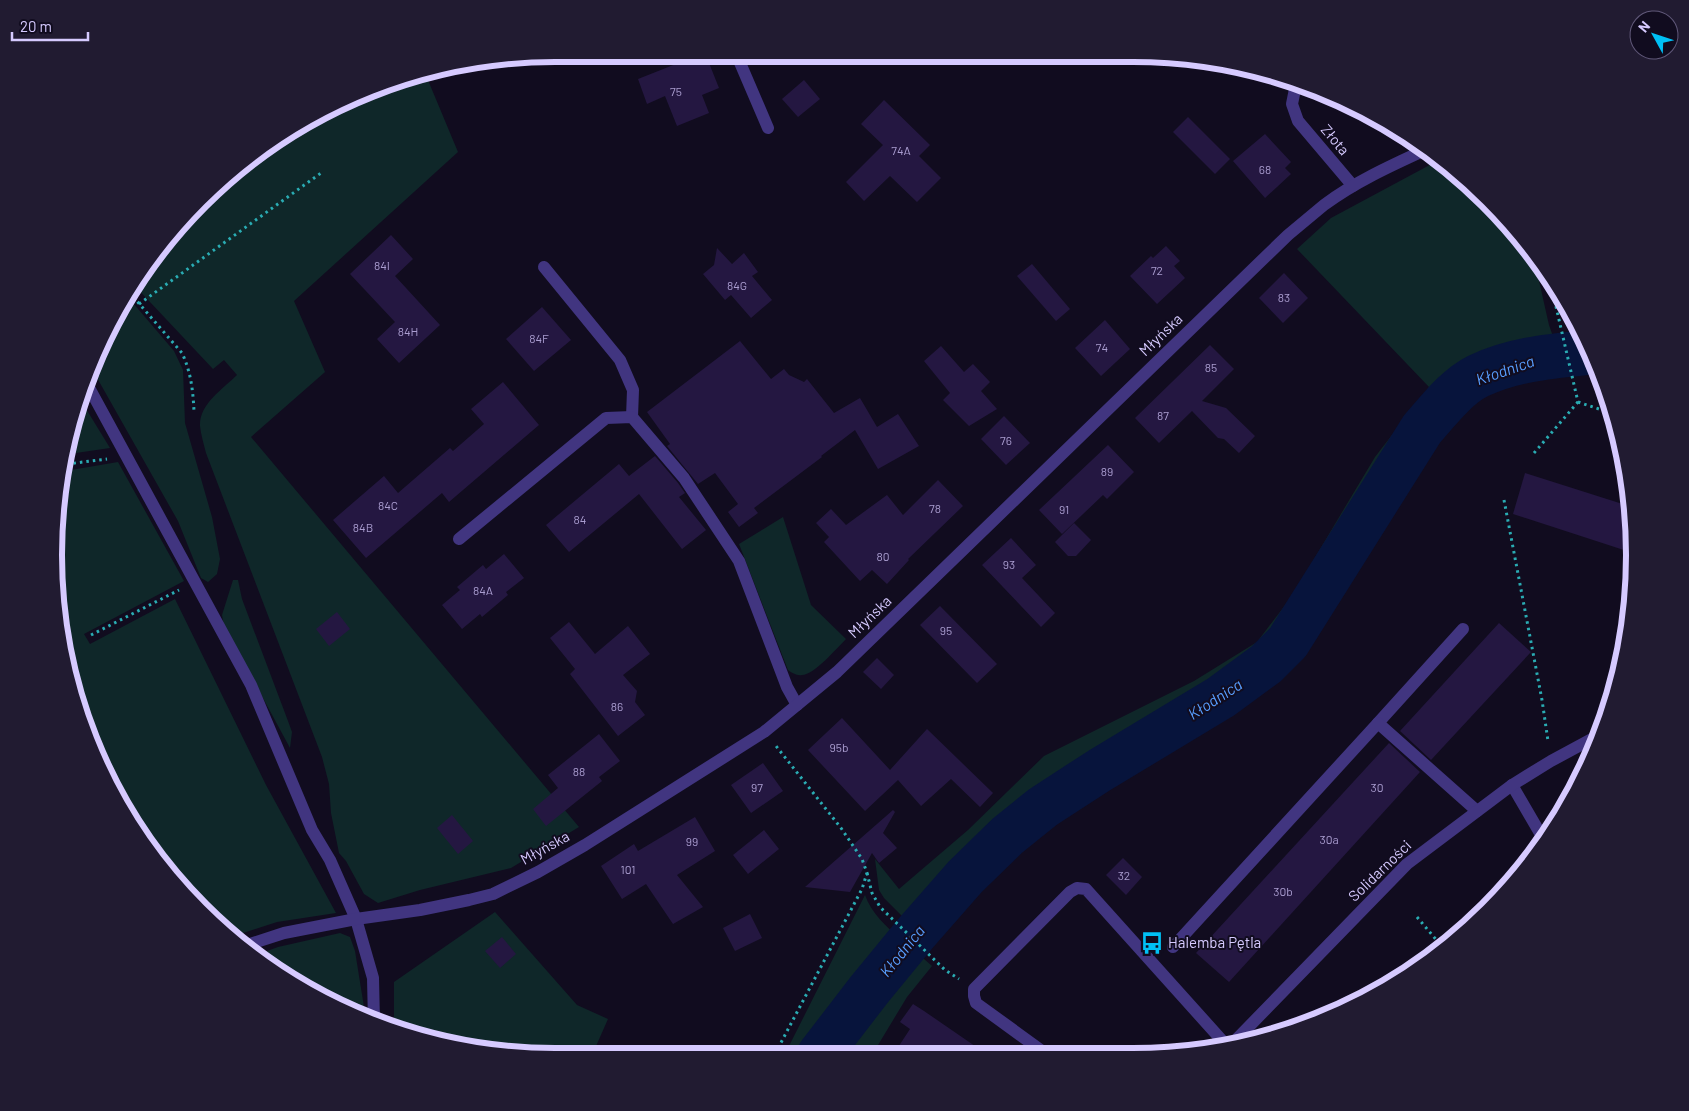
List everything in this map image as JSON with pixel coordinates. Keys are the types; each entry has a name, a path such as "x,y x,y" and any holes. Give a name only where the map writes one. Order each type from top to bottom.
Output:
{"street":[{"path":"740,62 768,128"},
{"name":"Złota","path":"1295,90 1292,104 1298,121 1353,186"},
{"name":"Młyńska","path":"251,944 284,933 356,919 420,910 493,894 538,872 585,845 764,732 837,672 1288,235 1325,205 1353,186 1418,153"},
{"path":"544,267 620,360 633,390 632,417 684,478 739,561 787,687 797,705"},
{"path":"91,391 250,685 312,830 330,860 356,919 373,978 370,1012"},
{"path":"459,540 606,418 632,417"},
{"path":"1173,947 1463,629"},
{"path":"1378,723 1477,811"},
{"name":"Solidarności","path":"1239,1037 1406,864 1512,785 1551,760 1591,739"},
{"path":"1512,785 1540,833"},
{"path":"1038,1048 976,1003 974,989 1070,892 1077,888 1086,888 1222,1040"}],"path":[{"path":"139,304 321,173"},
{"path":"135,299 182,353 191,378 194,412"},
{"path":"1556,302 1578,402"},
{"path":"1578,402 1604,411"},
{"path":"1534,453 1578,402"},
{"path":"71,463 127,457"},
{"path":"1504,500 1542,700 1551,760"},
{"path":"91,635 195,582"},
{"path":"764,732 841,828 862,859 872,892 880,907 946,970"},
{"path":"778,1048 862,889 867,873"},
{"path":"1417,917 1439,943"}],"green space":[{"path":"428,79 458,152 294,301 325,372 251,437 579,827 511,868 420,890 378,903 364,894 346,861 339,853 331,813 329,784 322,757 206,453 200,426 203,411 213,398 237,375 224,360 213,369 140,291 164,255 207,207 255,164 337,113 367,100"},
{"path":"1433,163 1482,207 1525,255 1537,274 1549,325 1556,345 1516,351 1492,360 1470,371 1452,384 1437,398 1392,461 1288,626 1271,646 1247,669 1048,795 977,858 912,926 884,898 879,890 875,859 899,889 968,830 1044,756 1194,681 1257,642 1292,596 1375,457 1429,387 1297,249 1331,218"},
{"path":"133,303 174,351 183,370 185,423 212,517 220,559 217,574 208,582 201,578 178,521 96,377 113,337"},
{"path":"1565,318 1578,341 1572,341"},
{"path":"85,408 110,448 73,453"},
{"path":"118,462 184,581 84,634 90,644 175,599 266,785 336,913 277,922 240,934 207,904 164,856 129,802 113,774 100,744 79,683 72,652 67,620 62,556 70,470"},
{"path":"783,517 811,605 846,639 813,671 802,675 796,675 788,670 739,544"},
{"path":"233,580 238,580 242,599 292,732 290,748 224,626 222,615"},
{"path":"865,895 875,914 901,940 816,1048 788,1048"},
{"path":"495,912 577,1005 608,1019 595,1048 523,1047 459,1039 428,1032 394,1021 394,982"},
{"path":"340,933 350,937 355,951 364,1007 362,1009 337,998 263,952 278,947"},
{"path":"916,952 932,966 907,997 876,1048 839,1048"}],"building":[{"path":"681,62 709,62 719,88 702,95 709,113 677,126 665,96 647,104 638,79"},
{"path":"804,80 820,99 798,117 782,99"},
{"path":"884,100 930,145 919,156 941,178 917,202 890,176 864,201 846,182 883,145 861,124"},
{"path":"1188,117 1230,159 1215,174 1173,132"},
{"path":"1265,134 1291,162 1285,168 1291,174 1265,198 1233,161"},
{"path":"391,235 413,259 395,276 440,325 399,363 377,339 395,322 350,274"},
{"path":"1166,246 1180,261 1174,266 1185,278 1157,304 1130,276 1151,256 1153,258"},
{"path":"717,248 732,264 744,253 758,272 752,276 772,300 751,318 731,295 725,300 703,274 714,265"},
{"path":"1032,264 1070,309 1056,321 1017,276"},
{"path":"1284,273 1308,298 1283,323 1259,298"},
{"path":"542,307 571,340 534,371 506,339"},
{"path":"1105,320 1130,349 1101,376 1075,348"},
{"path":"740,341 771,379 784,369 789,375 804,382 807,379 834,413 860,398 877,427 898,414 919,446 878,469 855,430 754,508 758,513 739,527 728,512 738,504 715,473 698,484 667,446 670,444 647,412"},
{"path":"1210,345 1234,369 1202,401 1226,408 1255,436 1239,453 1224,439 1218,438 1192,411 1159,443 1135,418"},
{"path":"941,346 964,372 973,364 990,382 981,391 997,409 969,426 943,400 950,393 924,361"},
{"path":"503,382 539,425 449,502 442,493 366,558 333,520 384,476 398,493 450,448 453,451 484,424 471,409"},
{"path":"1004,416 1030,443 1006,465 981,439"},
{"path":"1108,445 1134,472 1107,499 1103,495 1062,534 1039,510"},
{"path":"655,456 685,493 679,497 706,530 682,549 639,494 569,552 546,525 619,464 629,476"},
{"path":"1525,473 1623,504 1626,551 1513,514"},
{"path":"938,480 963,506 908,559 887,584 872,570 860,581 824,542 829,537 816,523 831,509 846,525 887,495 903,515"},
{"path":"1074,523 1091,540 1076,556 1068,556 1055,542"},
{"path":"1011,538 1036,565 1022,578 1055,613 1041,627 982,565"},
{"path":"504,554 524,578 506,592 508,595 482,617 480,614 462,629 442,605 460,590 457,587 483,565 486,569"},
{"path":"940,606 997,664 977,683 920,625"},
{"path":"337,612 350,629 329,646 316,629"},
{"path":"569,622 595,654 628,626 650,654 623,675 637,691 635,702 645,715 618,736 570,674 575,669 550,638"},
{"path":"1499,623 1531,652 1431,760 1400,731"},
{"path":"877,658 894,675 881,689 863,672"},
{"path":"842,718 890,770 927,729 993,793 980,807 951,779 921,806 898,780 865,811 808,750"},
{"path":"599,734 620,761 599,777 602,781 546,826 533,809 558,788 548,775"},
{"path":"1389,743 1420,772 1229,982 1196,953"},
{"path":"763,763 783,791 751,813 731,785"},
{"path":"893,810 895,812 883,833 897,848 879,863 872,853 850,892 805,887"},
{"path":"452,815 473,841 458,854 437,828"},
{"path":"695,817 715,851 677,875 703,907 673,924 646,884 622,899 601,866 634,844 638,851"},
{"path":"764,830 779,849 748,874 733,855"},
{"path":"1123,858 1142,877 1126,895 1106,875"},
{"path":"750,914 762,938 735,951 723,928"},
{"path":"502,937 516,954 500,968 485,951"},
{"path":"913,1004 978,1048 898,1048 910,1029 900,1022"}],"waterway":[{"name":"Kłodnica","path":"824,1048 915,934 965,877 1007,836 1043,807 1100,770 1221,697 1266,664 1288,642 1422,429 1462,386 1491,370 1519,362 1583,353"}],"place":[{"name":"Halemba Pętla","path":"1152,943"}]}
